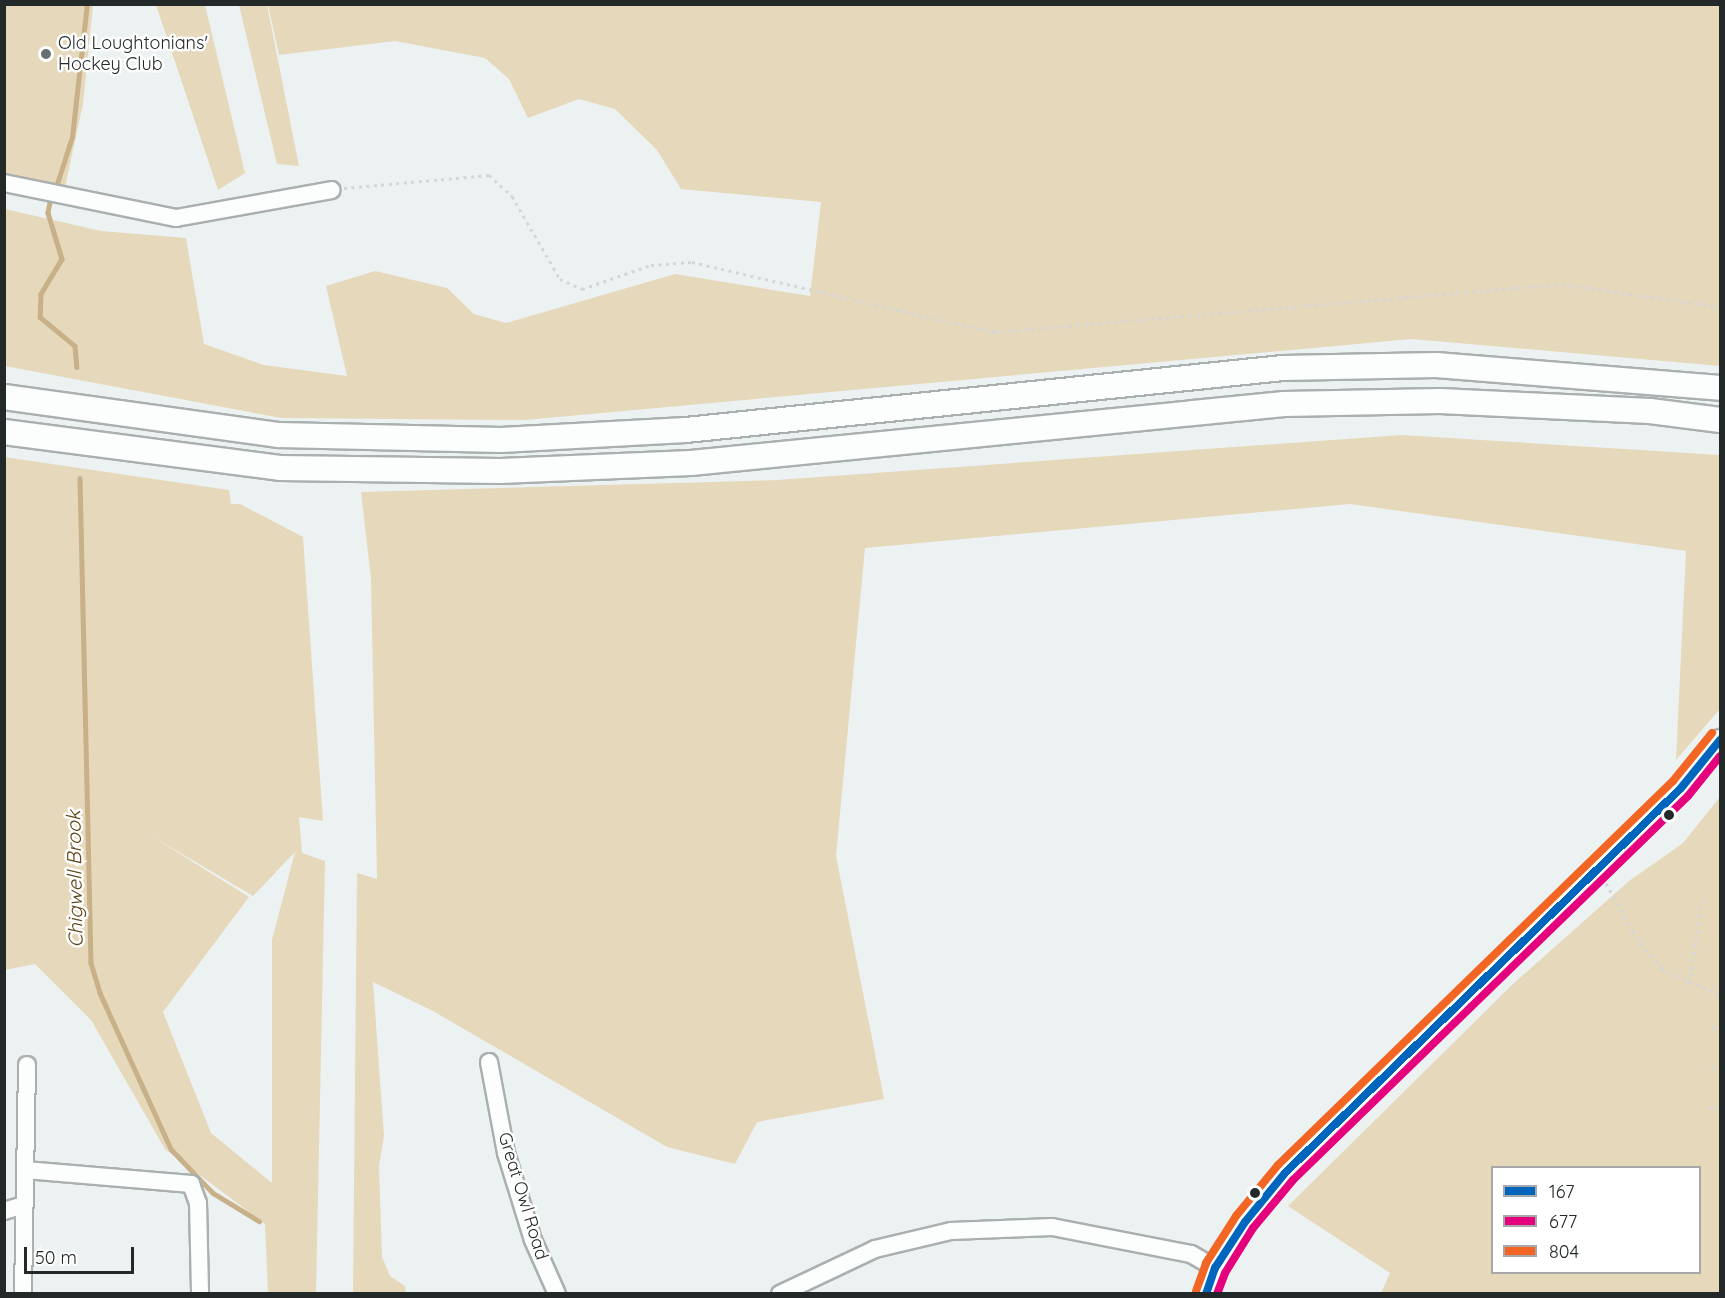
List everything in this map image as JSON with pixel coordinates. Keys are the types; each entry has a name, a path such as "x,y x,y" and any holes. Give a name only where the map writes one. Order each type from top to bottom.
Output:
{"highway":[{"path":"4,397 279,435 501,440 686,430 1283,368 1436,365 1720,388"},
{"path":"4,432 280,468 500,471 691,463 1284,404 1440,401 1650,411 1720,420"}],"main road":[{"path":"1206,1293 1215,1268 1285,1173 1681,788 1720,740"}],"street":[{"path":"4,183 176,218 330,190"},
{"name":"Great Owl Road","path":"489,1062 506,1153 533,1240 557,1293"},
{"path":"23,1293 27,1065"},
{"path":"25,1170 191,1184 198,1203 200,1293"},
{"path":"4,1211 24,1205"},
{"path":"780,1293 875,1249 951,1231 1052,1227 1180,1252 1215,1268"}],"path":[{"path":"330,190 454,175 489,176 512,196 560,279 582,289 651,265 692,262 994,332 1562,284 1720,308"},
{"path":"1598,868 1632,931 1662,969 1689,984 1720,995"},
{"path":"1689,984 1702,900"},
{"path":"1712,1027 1720,1028"},
{"path":"1711,1068 1720,1069"},
{"path":"1710,1107 1720,1108"}],"shaded area":[{"name":"Old Loughtonians' Hockey Club","path":"4,5 93,5 83,104 64,192 5,179"},
{"path":"156,5 205,5 245,173 218,190"},
{"path":"239,5 267,5 299,166 277,164"},
{"path":"268,5 1720,5 1720,366 1411,339 525,420 281,418 5,366 5,209 101,231 186,238 204,344 264,365 347,376 326,286 375,271 447,288 474,314 506,323 675,274 810,296 821,202 681,189 657,150 615,109 579,99 528,118 509,79 485,58 395,41 279,55"},
{"path":"1402,435 1720,455 1720,709 1676,760 1686,551 1350,504 865,548 836,856 884,1099 757,1122 735,1164 667,1147 433,1011 373,982 384,1136 379,1166 382,1257 390,1276 405,1286 406,1293 353,1293 357,873 377,879 371,579 361,492 777,480"},
{"path":"4,457 229,490 231,504 240,504 303,537 323,821 299,817 302,853 325,861 316,1293 268,1293 265,1224 165,1149 91,1020 35,964 5,970","holes":["150,835 253,896 295,852 272,940 272,1183 211,1133 163,1012 249,897"]},
{"path":"1720,797 1720,1293 1381,1293 1390,1273 1288,1206 1514,983 1629,881 1683,843"}],"waterway":[{"name":"Chigwell Brook","path":"55,190 72,137 87,4"},
{"name":"Chigwell Brook","path":"51,197 48,213 62,259 41,294 40,317 75,346 77,367"},
{"name":"Chigwell Brook","path":"80,478 91,963 100,993 171,1149 213,1193 259,1221"}],"transit line":[{"name":"804","path":"1196,1291 1206,1263 1236,1216 1278,1165 1673,781 1712,733"},
{"name":"167","path":"1206,1294 1215,1268 1245,1222 1285,1173 1681,788 1720,740"},
{"name":"677","path":"1217,1294 1225,1273 1253,1228 1293,1180 1688,796 1720,756"}],"place":[{"name":"Old Loughtonians' Hockey Club","path":"46,54"}]}
